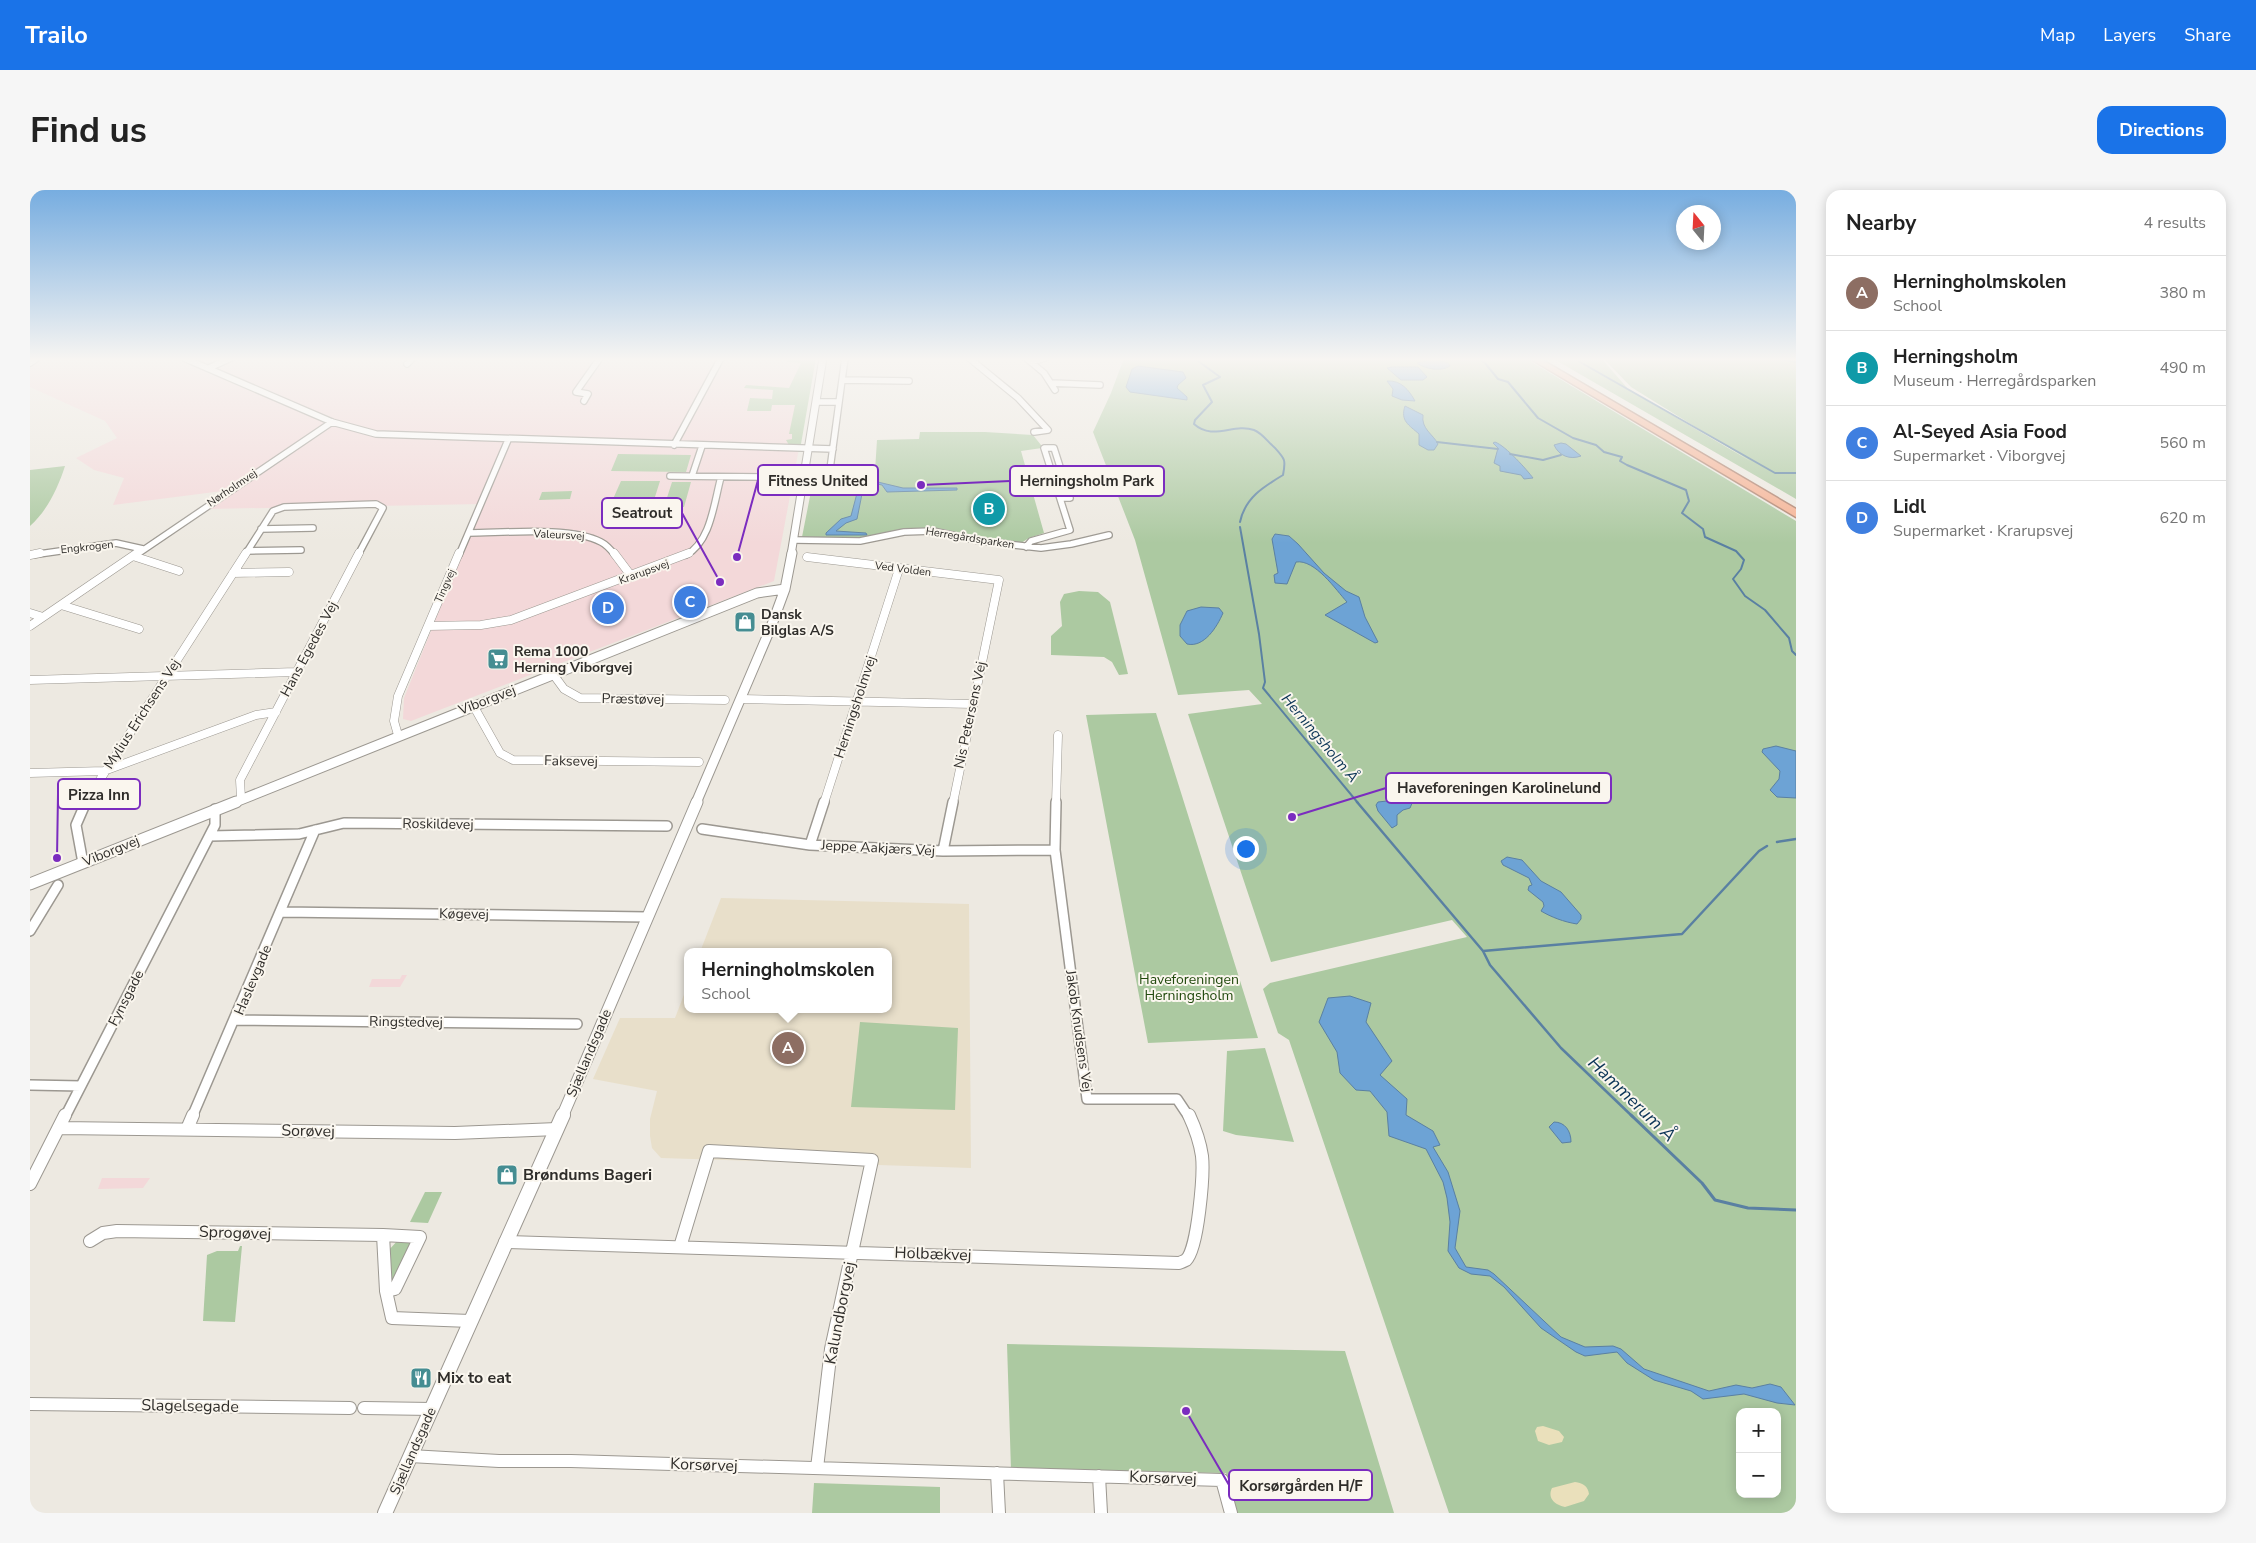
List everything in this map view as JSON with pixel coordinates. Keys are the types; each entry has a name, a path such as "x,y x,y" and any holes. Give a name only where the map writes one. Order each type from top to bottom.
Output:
{"highway":[{"path":"1637,420 1796,514"},
{"path":"1649,420 1796,506"}],"street":[{"path":"327,420 352,429 389,435 833,449"},
{"path":"674,445 688,420"},
{"path":"785,589 813,420"},
{"path":"830,469 837,420"},
{"path":"1034,432 1048,430 1038,420"},
{"name":"Nørholmvej","path":"30,626 332,422"},
{"name":"Tingvej","path":"398,735 395,730 395,720 398,696 508,440"},
{"path":"692,476 702,446"},
{"name":"Herregårdsparken","path":"1026,547 1031,541 1070,530 1044,448 1054,448 1070,498 1060,498"},
{"path":"670,476 768,477"},
{"name":"Krarupsvej","path":"428,626 496,624 632,577 675,560 698,547 704,538 720,476"},
{"name":"Mylius Erichsens Vej","path":"82,863 76,824 80,809 273,511 284,506 376,504"},
{"name":"Hans Egedes Vej","path":"241,798 240,780 383,508 376,504"},
{"path":"261,529 313,528"},
{"name":"Herregårdsparken","path":"794,540 860,541 904,532 933,531 980,541 1026,547 1056,547 1109,535"},
{"name":"Valeursvej","path":"469,533 572,534 593,537 608,546 632,577"},
{"name":"Engkrogen","path":"30,555 100,544 116,544 143,549"},
{"path":"247,551 301,550"},
{"path":"133,556 180,571"},
{"name":"Ved Volden","path":"807,557 999,580"},
{"name":"Herningsholmvej","path":"810,845 900,568"},
{"path":"233,573 289,572"},
{"name":"Nis Petersens Vej","path":"943,851 999,580"},
{"name":"Viborgvej","path":"30,884 398,735 757,593 785,589"},
{"name":"Sjællandsgade","path":"385,1513 557,1129 742,699 785,589"},
{"path":"61,605 139,629"},
{"path":"30,613 43,617"},
{"path":"30,680 296,672"},
{"name":"Præstøvej","path":"553,674 566,692 571,696 580,698 725,700"},
{"path":"742,699 973,704"},
{"name":"Faksevej","path":"473,705 500,753 513,760 699,762"},
{"path":"30,773 104,771 256,715 276,712"},
{"name":"Jakob Knudsens Vej","path":"1058,735 1055,850 1087,1099 1177,1099 1185,1106 1199,1137 1204,1168 1192,1249 1186,1260"},
{"name":"Fynsgade","path":"30,1184 216,825 215,809"},
{"name":"Roskildevej","path":"210,836 299,834 344,823 667,826"},
{"name":"Jeppe Aakjærs Vej","path":"702,829 810,845 943,851 1055,850"},
{"name":"Haslevgade","path":"187,1129 316,830"},
{"path":"30,931 58,885"},
{"name":"Køgevej","path":"282,912 647,917"},
{"name":"Ringstedvej","path":"235,1020 577,1024"},
{"path":"30,1086 81,1086"},
{"name":"Sorøvej","path":"60,1128 455,1133 557,1129"},
{"name":"Kalundborgvej","path":"680,1247 709,1151 872,1160 831,1349 817,1468"},
{"name":"Sprogøvej","path":"90,1240 103,1233 117,1231 420,1237 395,1289 386,1291"},
{"path":"383,1235 386,1291 392,1318 470,1321"},
{"name":"Holbækvej","path":"505,1242 1169,1262 1186,1260"},
{"name":"Slagelsegade","path":"30,1404 432,1409"},
{"name":"Korsørvej","path":"410,1456 499,1462 571,1461 1222,1480 1231,1513"},
{"path":"997,1473 999,1513"},
{"path":"1099,1476 1101,1513"}],"shaded area":[{"path":"102,420 804,420 774,581 411,721 403,719 404,698 482,504 207,509 238,489 113,505 124,478 94,470 76,458 117,438"},
{"path":"721,898 969,904 971,1168 661,1158 652,1148 650,1136 650,1119 657,1091 593,1079 620,1018 675,1018 684,994 684,1013 892,1013 892,948 702,948"},
{"path":"402,975 407,975 400,987 369,987 372,979 400,979"},
{"path":"102,1178 150,1178 143,1188 98,1189"}],"green space":[{"path":"792,420 805,420 801,444 789,445 786,440 792,439 792,434 789,434"},
{"path":"1099,420 1628,420 1796,521 1796,1513 1449,1513 1289,1040 1278,1033 1263,989 1270,983 1467,937 1452,920 1271,962 1188,714 1262,704 1249,690 1178,695 1135,540 1093,432"},
{"path":"1659,420 1680,420 1752,462 1684,420 1796,420 1796,499"},
{"path":"920,432 985,432 1033,435 1042,448 1021,451 1044,533 1021,543 989,540 943,529 928,528 852,539 802,537 815,471 875,471 877,440 919,439"},
{"path":"618,454 691,455 686,472 611,471"},
{"path":"65,466 51,499 30,526 30,470"},
{"path":"621,481 660,481 654,500 613,499"},
{"path":"672,482 691,482 684,507 664,507"},
{"path":"572,491 570,499 539,500 542,492"},
{"path":"1079,591 1098,592 1110,602 1128,674 1119,675 1112,662 1104,657 1051,655 1051,636 1062,626 1060,602 1064,594"},
{"name":"Haveforeningen Herningsholm","path":"1156,713 1258,1038 1148,1043 1086,715"},
{"path":"860,1022 958,1028 955,1110 851,1107"},
{"path":"1265,1048 1294,1142 1236,1135 1223,1131 1227,1051"},
{"path":"425,1192 442,1192 428,1223 410,1222"},
{"path":"399,1239 412,1242 394,1279 390,1280 388,1251"},
{"path":"240,1246 242,1246 235,1322 203,1321 207,1255 217,1251 238,1251"},
{"path":"1007,1344 1345,1351 1394,1513 1237,1513 1226,1473 1011,1470"},
{"path":"814,1483 940,1487 940,1513 812,1513"}],"sand":[{"path":"1543,1426 1559,1431 1564,1437 1562,1442 1549,1445 1538,1441 1535,1431 1537,1427"},
{"path":"1575,1482 1583,1484 1588,1489 1589,1494 1584,1501 1565,1507 1558,1505 1551,1498 1552,1488"}],"water":[{"path":"1405,420 1423,420 1426,428 1438,444 1434,450 1428,450 1419,445 1419,434"},
{"path":"1495,442 1510,453 1533,478 1524,479 1521,475 1500,471 1500,466 1494,463 1498,448 1493,443"},
{"path":"1566,444 1581,456 1573,458 1565,456 1554,445"},
{"path":"861,478 903,488 957,488 957,490 887,492 882,485 867,482 864,484 857,519 846,523 836,531 866,533 867,535 826,535 841,519 851,516"},
{"path":"1275,534 1289,536 1324,573 1346,591 1359,597 1365,617 1378,642 1375,643 1325,615 1347,602 1318,570 1310,565 1296,562 1287,584 1275,583 1274,575 1278,573 1272,539"},
{"path":"1201,607 1219,608 1223,613 1213,630 1204,640 1199,643 1187,644 1180,636 1180,625 1187,611"},
{"path":"1776,746 1796,751 1796,798 1777,797 1770,790 1779,779 1780,771 1762,752 1763,749"},
{"path":"1399,795 1406,796 1413,801 1410,808 1403,810 1397,815 1397,825 1392,828 1378,811 1376,805 1378,802 1387,801"},
{"path":"1507,857 1522,860 1541,881 1561,892 1581,915 1581,919 1577,924 1558,919 1541,911 1544,906 1543,902 1528,890 1529,886 1532,885 1529,878 1503,865 1501,861"},
{"path":"1350,996 1371,1003 1366,1022 1392,1061 1380,1075 1407,1099 1406,1115 1433,1131 1440,1145 1433,1147 1448,1172 1460,1211 1455,1248 1466,1267 1488,1270 1494,1274 1561,1337 1585,1347 1613,1346 1621,1349 1644,1369 1709,1391 1736,1385 1752,1388 1770,1384 1781,1387 1795,1405 1777,1403 1744,1394 1703,1399 1691,1391 1654,1380 1627,1363 1617,1352 1585,1356 1541,1328 1504,1287 1490,1276 1471,1274 1459,1268 1448,1251 1450,1222 1443,1182 1426,1149 1389,1136 1387,1112 1370,1091 1356,1090 1340,1073 1337,1052 1319,1022 1328,998"},
{"path":"1554,1122 1558,1122 1567,1128 1571,1142 1562,1143 1549,1127"}],"waterway":[{"name":"Herningsholm Å","path":"1195,420 1194,424 1208,431 1216,432 1238,428 1257,431 1275,448 1284,460 1283,475 1256,494 1246,506 1240,522"},
{"path":"1541,420 1573,438 1596,445 1604,452 1622,457 1620,461 1627,465 1686,490 1689,501 1682,513 1703,529 1705,537 1736,551 1744,560 1741,569 1733,579 1745,596 1765,610 1789,638 1792,651 1796,655"},
{"path":"1681,420 1775,473 1796,473"},
{"path":"1437,442 1498,449"},
{"path":"1510,454 1543,460 1561,455"},
{"name":"Herningsholm Å","path":"1240,527 1259,634 1265,682 1263,688 1358,803"},
{"name":"Herningsholm Å","path":"1357,802 1483,951"},
{"path":"1777,842 1796,839"},
{"path":"1483,951 1682,934 1759,851 1767,846"},
{"name":"Hammerum Å","path":"1483,951 1490,965 1561,1048 1633,1117"},
{"name":"Hammerum Å","path":"1631,1115 1702,1183 1715,1200 1748,1208 1796,1210"}],"place":[{"name":"Herningsholm Park","path":"921,485"},
{"name":"Herningsholm","path":"989,509"},
{"name":"Fitness United","path":"737,557"},
{"name":"Seatrout","path":"720,582"},
{"name":"Al-Seyed Asia Food","path":"690,602"},
{"name":"Lidl","path":"608,608"},
{"name":"Dansk Bilglas A/S","path":"745,622"},
{"name":"Rema 1000 Herning Viborgvej","path":"498,659"},
{"name":"Haveforeningen Karolinelund","path":"1292,817"},
{"name":"Pizza Inn","path":"57,858"},
{"name":"Herningholmskolen","path":"788,1048"},
{"name":"Brøndums Bageri","path":"507,1175"},
{"name":"Mix to eat","path":"421,1378"},
{"name":"Korsørgården H/F","path":"1186,1411"}]}
